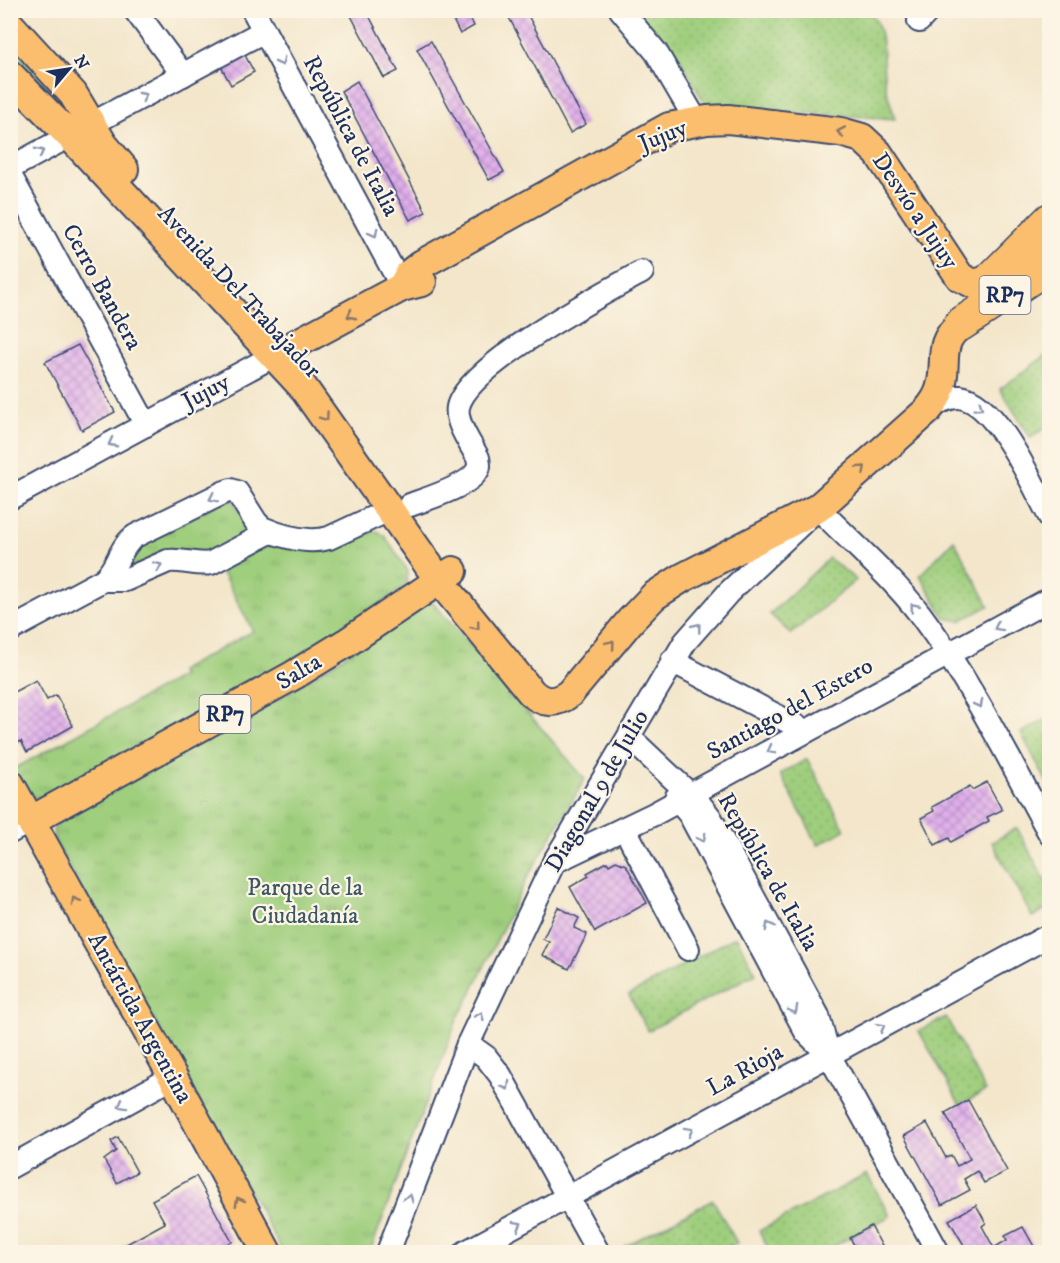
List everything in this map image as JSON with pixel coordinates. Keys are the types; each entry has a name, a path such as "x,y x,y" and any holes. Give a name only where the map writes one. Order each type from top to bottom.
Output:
{"highway":[{"path":"991,279 1050,220"},
{"name":"RP7","path":"991,279 1050,244"},
{"name":"RP7","path":"961,324 1050,265"},
{"path":"961,324 1050,286"}],"main road":[{"name":"Avenida Del Trabajador","path":"10,26 63,82 81,130"},
{"name":"Avenida Del Trabajador","path":"10,75 108,152 284,351 316,405 400,508 531,692 541,700 549,702 570,693 642,608 668,586 818,508"},
{"name":"Desvío a Jujuy","path":"697,122 739,119 841,132 862,138 878,153 960,277 974,284 991,279"},
{"name":"Jujuy","path":"284,351 402,287 409,274 422,264 669,128 697,122"},
{"name":"Diagonal 9 de Julio","path":"818,508 927,411 937,398 942,384 946,342 961,324"},
{"name":"Salta","path":"20,826 294,675 447,575"},
{"name":"Antártida Argentina","path":"10,784 20,826 173,1077 267,1252"}],"street":[{"path":"135,10 183,75"},
{"name":"República de Italia","path":"253,10 402,287"},
{"path":"621,10 656,52 697,122"},
{"path":"10,168 264,31"},
{"name":"Cerro Bandera","path":"10,175 146,425"},
{"path":"10,630 103,580 114,569 128,541 231,490 237,492 262,528 308,541 320,541 463,483 476,473 480,465 459,417 458,408 472,384 529,340 642,272"},
{"name":"Jujuy","path":"10,498 284,351"},
{"path":"927,411 948,399 958,397 968,399 983,409 1008,440 1050,516"},
{"path":"818,508 907,598 948,654 972,690 1050,834"},
{"name":"Diagonal 9 de Julio","path":"388,1252 468,1044 554,862 672,661 698,625 795,527 818,508"},
{"path":"103,580 125,580 168,561 204,565 211,563 270,532"},
{"name":"Santiago del Estero","path":"554,862 625,829 1050,599"},
{"path":"672,661 806,731"},
{"name":"República de Italia","path":"626,742 684,797 710,817 818,1017 830,1055 938,1252"},
{"path":"625,829 688,949"},
{"name":"La Rioja","path":"466,1252 1050,935"},
{"path":"468,1044 494,1066 598,1252"},
{"path":"10,1167 173,1077"}],"green space":[{"path":"632,11 869,11 879,26 885,83 895,119 706,106 683,64"},
{"path":"10,44 32,68 62,108 11,54"},
{"path":"1049,353 1049,426 1030,437 1000,389"},
{"path":"230,497 254,533 219,556 120,571 138,546"},
{"path":"377,531 385,536 408,571 407,582 398,592 320,643 233,694 43,797 31,797 12,770 182,676 179,671 253,631 221,571 251,552 268,545 284,543 324,550"},
{"path":"954,540 989,606 960,621 945,618 920,575"},
{"path":"829,558 856,580 791,634 770,614"},
{"name":"Parque de la Ciudadanía","path":"431,600 585,779 527,878 458,1017 370,1252 283,1252 55,841 53,831 61,820 270,704"},
{"path":"1049,718 1049,786 1021,733"},
{"path":"807,759 845,830 818,845 780,774"},
{"path":"1017,828 1049,888 1049,908 1032,917 992,842"},
{"path":"736,936 756,973 648,1031 629,995"},
{"path":"946,1017 986,1091 960,1105 919,1031"},
{"path":"867,1174 890,1216 823,1252 770,1252 759,1231"},
{"path":"713,1200 737,1243 718,1252 629,1252 625,1246"}],"building":[{"path":"348,10 366,10 398,71 384,78"},
{"path":"448,10 466,10 474,26 460,34"},
{"path":"505,10 525,10 586,124 570,133"},
{"path":"431,41 504,172 489,180 417,49"},
{"path":"240,46 254,72 231,85 217,59"},
{"path":"357,81 426,212 410,220 341,91"},
{"path":"78,345 115,412 82,430 45,362"},
{"path":"36,680 47,700 56,695 73,726 27,752 21,741 17,743 10,730 10,694"},
{"path":"987,782 1002,810 987,817 989,821 951,842 949,838 935,845 921,818 934,811 932,807 970,786 972,790"},
{"path":"616,861 626,865 647,903 595,932 570,887 589,876 587,873 607,862 609,865"},
{"path":"558,907 579,918 574,928 587,934 569,969 542,955 549,942 543,939"},
{"path":"968,1100 1007,1171 984,1183 977,1171 964,1179 970,1190 942,1205 904,1136 927,1123 946,1158 951,1155 957,1166 970,1159 945,1113"},
{"path":"118,1137 137,1172 117,1183 104,1160 116,1151 111,1141"},
{"path":"196,1176 232,1242 212,1252 112,1252 165,1223 152,1200"},
{"path":"976,1205 986,1223 982,1226 994,1248 1007,1240 1005,1236 1023,1227 1036,1250 1032,1252 968,1252 949,1220"},
{"path":"871,1226 883,1248 896,1252 853,1252 857,1250 850,1238"}]}
